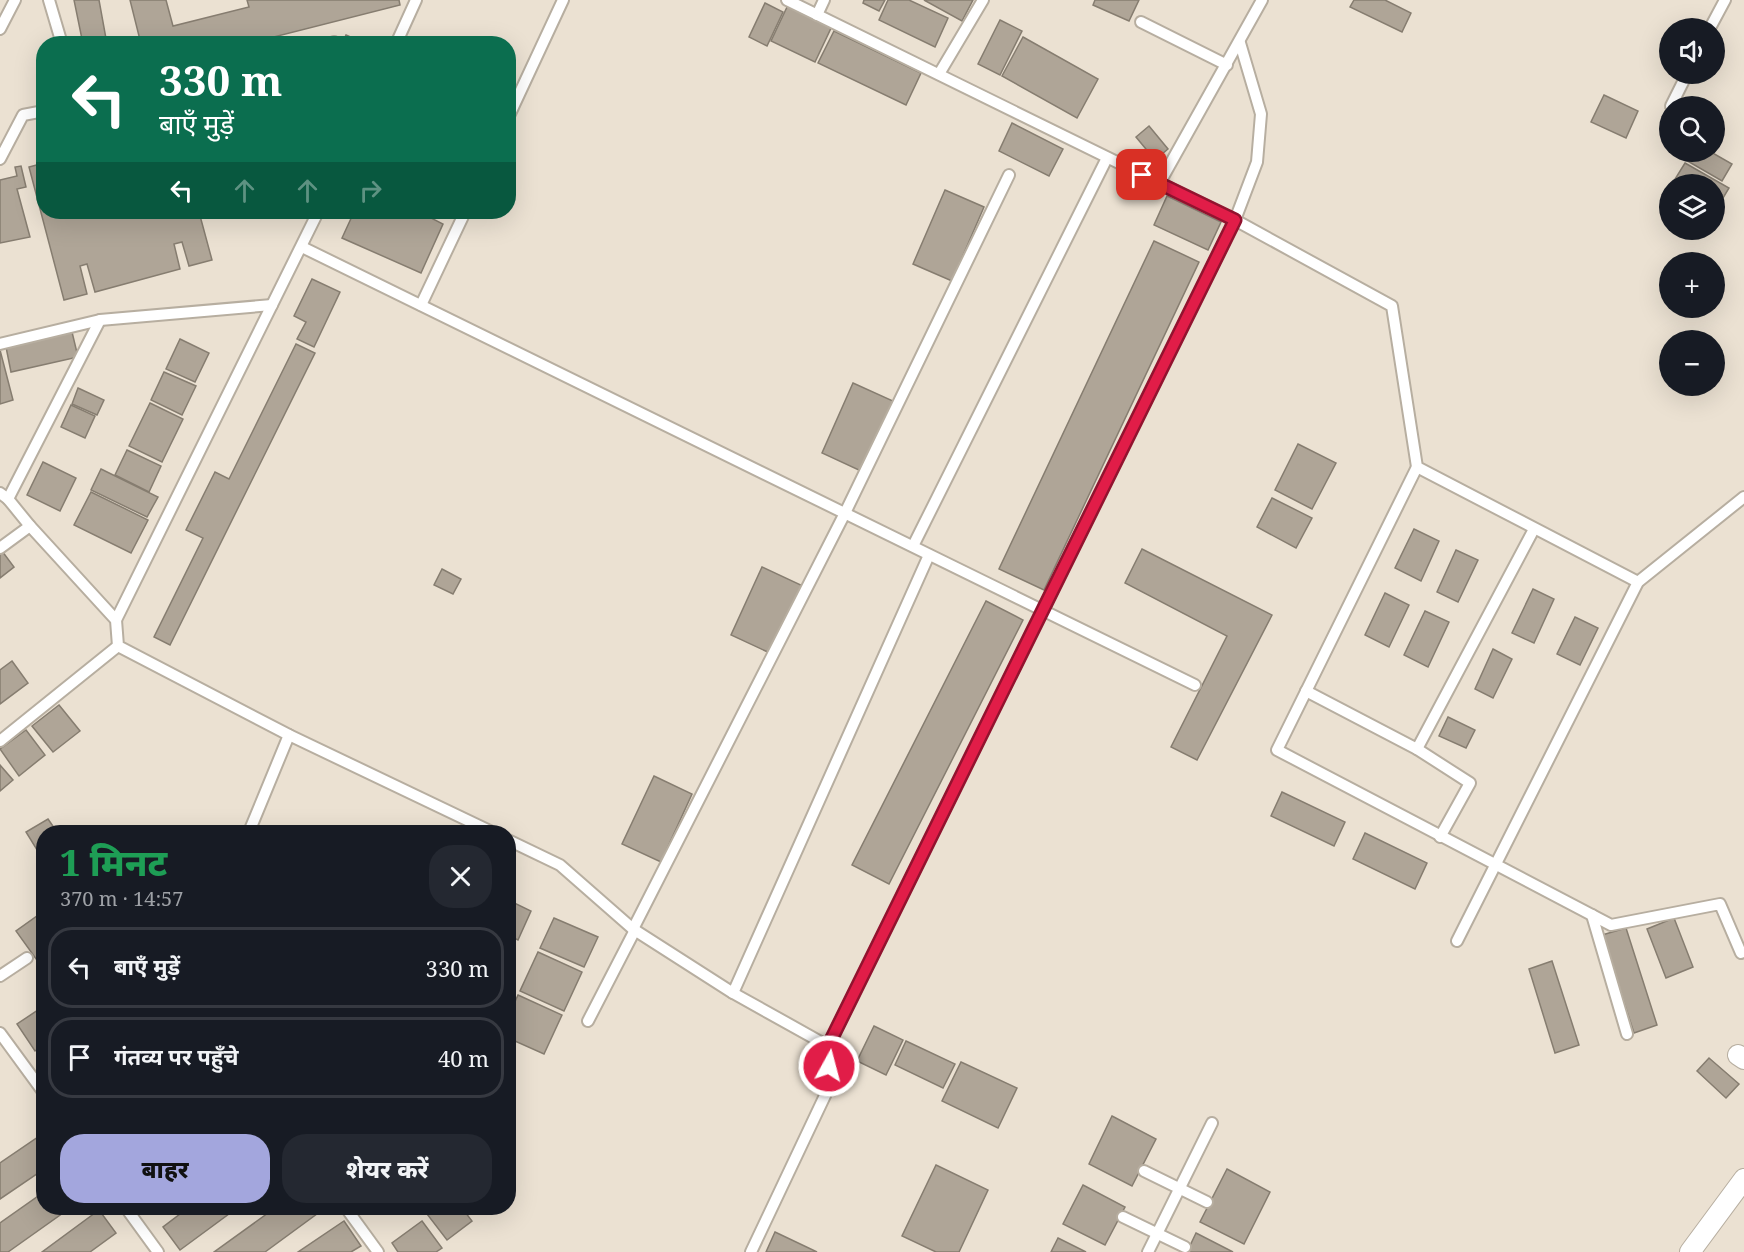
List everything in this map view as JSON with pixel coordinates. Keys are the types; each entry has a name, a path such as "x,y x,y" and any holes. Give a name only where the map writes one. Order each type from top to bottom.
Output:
{"street":[{"path":"1690,1252 1744,1179"}],"lane":[{"path":"0,29 15,0"},
{"path":"49,0 60,36"},
{"path":"400,36 416,0"},
{"path":"516,101 563,0"},
{"path":"787,0 1235,220 1392,306 1417,467 1277,750 1494,866 1611,925 1720,904 1741,953"},
{"path":"817,15 824,0"},
{"path":"939,74 983,0"},
{"path":"1159,184 1240,43 1262,0"},
{"path":"1715,18 1725,0"},
{"path":"1141,22 1227,65"},
{"path":"751,1252 830,1085 828,1046 1235,220 1257,162 1261,114 1240,43"},
{"path":"0,159 23,116 36,113"},
{"path":"913,546 1107,158"},
{"path":"588,1021 845,513 1009,174"},
{"path":"118,646 116,620 315,219"},
{"path":"421,305 462,219"},
{"path":"302,247 1195,686"},
{"path":"0,344 99,320 272,305"},
{"path":"99,320 4,496 116,620"},
{"path":"1417,467 1638,582"},
{"path":"1457,941 1638,582 1744,497"},
{"path":"0,548 30,526"},
{"path":"1417,749 1534,529"},
{"path":"733,993 929,555"},
{"path":"118,646 467,825"},
{"path":"0,741 118,646"},
{"path":"1306,691 1417,749 1470,783 1440,837"},
{"path":"252,825 289,735"},
{"path":"516,844 560,865 634,929 733,993 828,1046"},
{"path":"1592,915 1627,1034"},
{"path":"0,976 27,958"},
{"path":"0,1033 36,1082"},
{"path":"1148,1252 1212,1123"},
{"path":"1144,1171 1207,1202"},
{"path":"131,1215 158,1252"},
{"path":"351,1215 378,1252"},
{"path":"1123,1217 1185,1247"}],"building":[{"path":"74,0 99,0 106,36 81,36"},
{"path":"130,0 166,0 173,26 249,7 247,0 399,0 400,5 278,36 139,36"},
{"path":"864,0 885,0 879,11 863,3"},
{"path":"888,0 909,0 948,18 935,47 879,20"},
{"path":"924,0 973,0 962,21"},
{"path":"1095,0 1139,0 1129,21 1093,5"},
{"path":"1354,0 1385,0 1411,13 1402,32 1350,7"},
{"path":"765,3 783,12 767,46 749,37"},
{"path":"788,5 832,26 815,62 771,41"},
{"path":"1000,20 1022,31 1000,75 978,64"},
{"path":"834,31 921,73 906,105 818,63"},
{"path":"1023,37 1098,79 1077,118 1002,76"},
{"path":"1604,95 1638,111 1626,138 1591,122"},
{"path":"1012,123 1063,149 1049,176 999,151"},
{"path":"1149,126 1168,149 1155,160 1136,137"},
{"path":"1725,160 1732,164 1725,176 1725,174 1710,174 1689,162 1725,162"},
{"path":"1685,163 1704,174 1678,174"},
{"path":"36,165 36,194 29,167"},
{"path":"21,166 26,187 17,189 30,237 0,243 0,180 17,176 15,167"},
{"path":"945,190 984,207 952,281 913,264"},
{"path":"1167,196 1221,222 1208,250 1154,225"},
{"path":"43,219 201,219 212,260 189,266 182,242 174,244 180,269 95,292 87,264 80,266 87,294 64,300"},
{"path":"351,219 433,219 443,224 421,273 342,238"},
{"path":"1154,241 1199,262 1044,590 999,569"},
{"path":"312,279 340,292 314,347 297,339 306,322 294,316"},
{"path":"72,332 78,357 11,372 6,347"},
{"path":"180,339 209,353 195,382 166,369"},
{"path":"296,344 315,353 170,645 154,637 203,538 186,530 215,472 229,479"},
{"path":"0,350 13,400 0,404"},
{"path":"164,372 196,386 182,415 151,400"},
{"path":"853,383 893,401 861,471 822,453"},
{"path":"78,388 104,400 97,415 72,404"},
{"path":"150,403 183,419 162,462 129,446"},
{"path":"71,405 95,416 85,438 61,427"},
{"path":"1298,444 1336,463 1312,509 1275,490"},
{"path":"127,450 161,466 149,492 115,475"},
{"path":"43,462 76,478 60,511 27,495"},
{"path":"101,469 158,497 147,517 91,490"},
{"path":"91,492 148,520 131,553 74,525"},
{"path":"1272,498 1312,518 1296,548 1257,527"},
{"path":"1414,529 1439,541 1421,581 1395,568"},
{"path":"1142,549 1272,615 1197,760 1171,747 1227,636 1125,583"},
{"path":"1456,550 1478,560 1458,602 1437,592"},
{"path":"2,551 14,567 0,578 0,553"},
{"path":"762,567 803,586 772,654 731,635"},
{"path":"442,569 461,579 453,594 434,585"},
{"path":"1533,589 1554,599 1534,643 1512,633"},
{"path":"1385,593 1409,605 1389,647 1365,635"},
{"path":"986,601 1023,620 889,884 852,865"},
{"path":"1425,611 1449,622 1428,667 1404,655"},
{"path":"1575,617 1598,628 1580,665 1557,654"},
{"path":"1493,649 1512,659 1493,698 1475,689"},
{"path":"12,661 28,683 0,704 0,670"},
{"path":"59,705 80,731 53,752 32,726"},
{"path":"1448,717 1475,730 1466,748 1439,736"},
{"path":"26,730 45,755 19,776 0,749"},
{"path":"0,765 13,780 0,791"},
{"path":"654,776 692,794 661,862 622,844"},
{"path":"1282,792 1345,822 1334,846 1271,816"},
{"path":"48,819 52,825 38,825"},
{"path":"36,826 36,848 26,832"},
{"path":"1365,833 1427,863 1415,889 1353,859"},
{"path":"516,904 531,911 518,940 516,939"},
{"path":"36,917 36,959 16,931"},
{"path":"554,918 598,937 584,967 540,948"},
{"path":"1674,918 1693,967 1666,978 1647,929"},
{"path":"1626,928 1657,1025 1634,1033 1602,935"},
{"path":"538,952 582,972 564,1011 520,991"},
{"path":"1552,961 1579,1045 1555,1053 1529,969"},
{"path":"518,995 562,1015 544,1054 516,1042 516,999"},
{"path":"36,1011 35,1051 17,1024"},
{"path":"874,1026 903,1040 886,1075 857,1061"},
{"path":"906,1041 955,1064 943,1088 895,1065"},
{"path":"1709,1058 1739,1084 1726,1098 1697,1071"},
{"path":"961,1062 1017,1088 998,1128 942,1101"},
{"path":"1112,1116 1156,1139 1132,1186 1089,1164"},
{"path":"36,1138 36,1174 0,1199 0,1163"},
{"path":"936,1165 988,1190 959,1252 936,1252 902,1236"},
{"path":"1227,1169 1270,1192 1244,1244 1200,1222"},
{"path":"1083,1185 1125,1207 1105,1245 1063,1224"},
{"path":"36,1198 36,1215 60,1215 8,1252 0,1252 0,1223"},
{"path":"92,1215 103,1215 116,1233 90,1252 42,1252"},
{"path":"179,1215 228,1215 180,1250 163,1227"},
{"path":"265,1215 315,1215 265,1252 214,1252"},
{"path":"428,1215 467,1215 472,1221 447,1240"},
{"path":"344,1221 361,1246 351,1252 298,1252"},
{"path":"422,1221 442,1248 436,1252 398,1252 392,1243"},
{"path":"775,1232 817,1252 766,1252"},
{"path":"1196,1233 1233,1252 1187,1252"},
{"path":"1058,1238 1086,1252 1051,1252"}],"route":[{"path":"829,1066 828,1046 1235,220 1142,175"}]}
